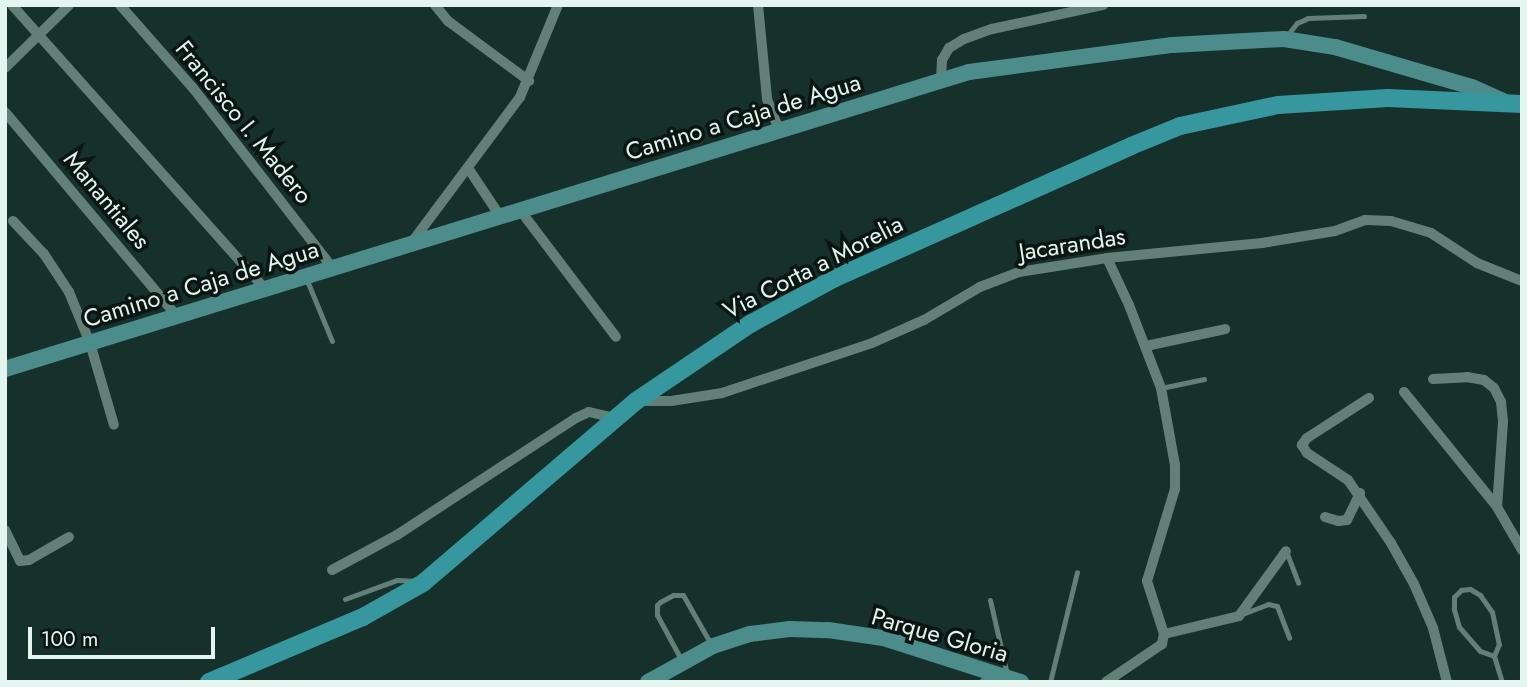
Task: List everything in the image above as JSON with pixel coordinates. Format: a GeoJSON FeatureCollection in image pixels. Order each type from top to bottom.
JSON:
{"type":"FeatureCollection","features":[{"type":"Feature","properties":{"kind":"main road","name":"Camino a Caja de Agua"},"geometry":{"type":"LineString","coordinates":[[5,369],[969,72],[1172,45],[1284,39],[1335,47],[1514,103]]}},
{"type":"Feature","properties":{"kind":"main road","name":"Via Corta a Morelia"},"geometry":{"type":"LineString","coordinates":[[209,682],[363,617],[423,583],[484,534],[636,401],[740,330],[792,300],[1180,126],[1241,111],[1334,100],[1388,98],[1514,103]]}},
{"type":"Feature","properties":{"kind":"main road","name":"Parque Gloria"},"geometry":{"type":"LineString","coordinates":[[648,682],[713,646],[750,634],[790,629],[828,630],[883,638],[986,677],[1015,679]]}},
{"type":"Feature","properties":{"kind":"street"},"geometry":{"type":"LineString","coordinates":[[12,5],[264,288]]}},
{"type":"Feature","properties":{"kind":"street"},"geometry":{"type":"LineString","coordinates":[[5,68],[69,5]]}},
{"type":"Feature","properties":{"kind":"street","name":"Francisco I. Madero"},"geometry":{"type":"LineString","coordinates":[[120,5],[193,88],[332,267]]}},
{"type":"Feature","properties":{"kind":"street"},"geometry":{"type":"LineString","coordinates":[[435,5],[448,21],[528,81]]}},
{"type":"Feature","properties":{"kind":"street"},"geometry":{"type":"LineString","coordinates":[[412,242],[520,97],[558,5]]}},
{"type":"Feature","properties":{"kind":"street"},"geometry":{"type":"LineString","coordinates":[[758,5],[767,99],[779,131]]}},
{"type":"Feature","properties":{"kind":"street"},"geometry":{"type":"LineString","coordinates":[[941,79],[949,48],[964,39],[992,29],[1102,5]]}},
{"type":"Feature","properties":{"kind":"street","name":"Manantiales"},"geometry":{"type":"LineString","coordinates":[[5,112],[177,316]]}},
{"type":"Feature","properties":{"kind":"street"},"geometry":{"type":"LineString","coordinates":[[468,168],[500,216]]}},
{"type":"Feature","properties":{"kind":"street"},"geometry":{"type":"LineString","coordinates":[[520,210],[616,337]]}},
{"type":"Feature","properties":{"kind":"street","name":"Jacarandas"},"geometry":{"type":"LineString","coordinates":[[636,401],[671,401],[722,393],[900,332],[998,278],[1107,258],[1262,243],[1335,231],[1378,219],[1431,233],[1477,263],[1522,281]]}},
{"type":"Feature","properties":{"kind":"street"},"geometry":{"type":"LineString","coordinates":[[12,221],[44,254],[69,292],[90,343],[114,425]]}},
{"type":"Feature","properties":{"kind":"street"},"geometry":{"type":"LineString","coordinates":[[1106,682],[1153,653],[1162,644],[1164,634],[1147,582],[1175,489],[1175,465],[1161,388],[1146,346],[1107,258]]}},
{"type":"Feature","properties":{"kind":"street"},"geometry":{"type":"LineString","coordinates":[[1146,346],[1225,329]]}},
{"type":"Feature","properties":{"kind":"street"},"geometry":{"type":"LineString","coordinates":[[1433,379],[1467,377],[1483,380],[1494,388],[1501,402],[1503,422],[1497,507]]}},
{"type":"Feature","properties":{"kind":"street"},"geometry":{"type":"LineString","coordinates":[[1404,392],[1497,507],[1522,550]]}},
{"type":"Feature","properties":{"kind":"street"},"geometry":{"type":"LineString","coordinates":[[1369,398],[1307,438],[1302,445],[1307,453],[1334,470],[1360,493],[1414,584],[1433,628],[1447,682]]}},
{"type":"Feature","properties":{"kind":"street"},"geometry":{"type":"LineString","coordinates":[[332,570],[397,535],[576,418],[589,412],[615,418]]}},
{"type":"Feature","properties":{"kind":"street"},"geometry":{"type":"LineString","coordinates":[[1325,517],[1338,521],[1347,520],[1360,493]]}},
{"type":"Feature","properties":{"kind":"street"},"geometry":{"type":"LineString","coordinates":[[5,530],[20,561],[29,560],[69,537]]}},
{"type":"Feature","properties":{"kind":"street"},"geometry":{"type":"LineString","coordinates":[[1164,634],[1239,615],[1286,551]]}},
{"type":"Feature","properties":{"kind":"lane"},"geometry":{"type":"LineString","coordinates":[[1284,39],[1297,23],[1308,18],[1364,16]]}},
{"type":"Feature","properties":{"kind":"lane"},"geometry":{"type":"LineString","coordinates":[[305,276],[332,341]]}},
{"type":"Feature","properties":{"kind":"lane"},"geometry":{"type":"LineString","coordinates":[[1161,388],[1204,379]]}},
{"type":"Feature","properties":{"kind":"lane"},"geometry":{"type":"LineString","coordinates":[[1286,551],[1298,583]]}},
{"type":"Feature","properties":{"kind":"lane"},"geometry":{"type":"LineString","coordinates":[[1050,682],[1077,572]]}},
{"type":"Feature","properties":{"kind":"lane"},"geometry":{"type":"LineString","coordinates":[[345,599],[397,580],[408,578],[423,583]]}},
{"type":"Feature","properties":{"kind":"lane"},"geometry":{"type":"LineString","coordinates":[[1494,656],[1480,651],[1460,627],[1454,609],[1454,597],[1461,590],[1470,589],[1480,595],[1492,612],[1499,644],[1494,656],[1502,682]]}},
{"type":"Feature","properties":{"kind":"lane"},"geometry":{"type":"LineString","coordinates":[[683,661],[656,610],[660,602],[673,595],[678,594],[686,599],[713,646]]}},
{"type":"Feature","properties":{"kind":"lane"},"geometry":{"type":"LineString","coordinates":[[990,600],[1015,679]]}},
{"type":"Feature","properties":{"kind":"lane"},"geometry":{"type":"LineString","coordinates":[[1239,615],[1272,604],[1280,610],[1289,638]]}}]}
